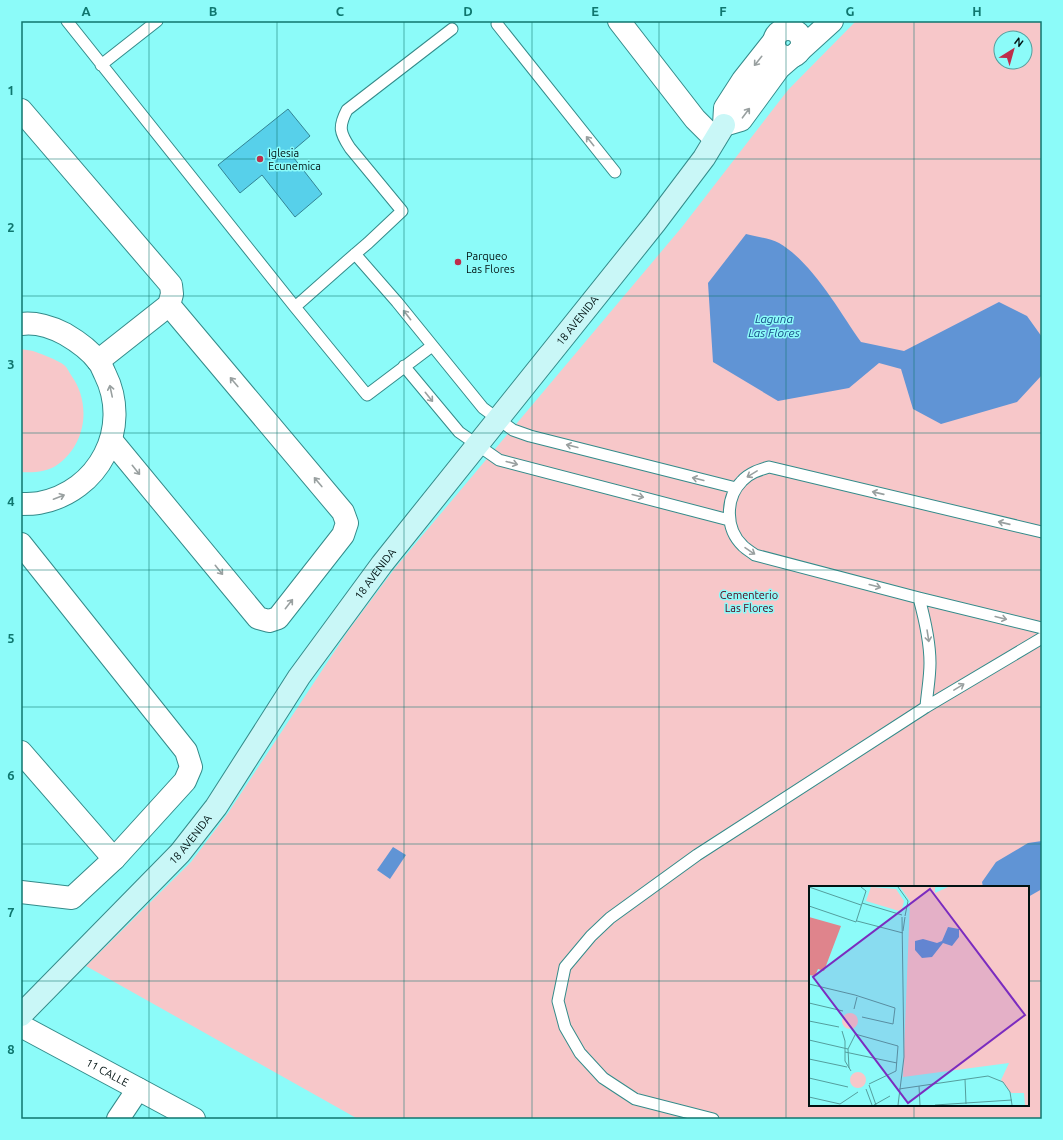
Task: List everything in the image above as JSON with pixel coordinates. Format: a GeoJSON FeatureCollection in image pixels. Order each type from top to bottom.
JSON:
{"type":"FeatureCollection","features":[{"type":"Feature","properties":{"kind":"street"},"geometry":{"type":"LineString","coordinates":[[619,21],[695,119],[720,132],[741,120],[779,68],[832,21]]}},
{"type":"Feature","properties":{"kind":"street"},"geometry":{"type":"LineString","coordinates":[[785,28],[795,31],[800,37],[802,42],[796,53]]}},
{"type":"Feature","properties":{"kind":"street","name":"18 AVENIDA"},"geometry":{"type":"LineString","coordinates":[[21,1014],[180,853],[216,807],[304,670],[382,564],[659,218],[700,163],[720,132],[725,108],[743,80],[785,28]]}},
{"type":"Feature","properties":{"kind":"street"},"geometry":{"type":"LineString","coordinates":[[21,110],[170,285],[172,294],[169,305],[98,361]]}},
{"type":"Feature","properties":{"kind":"street"},"geometry":{"type":"LineString","coordinates":[[112,440],[258,618],[269,621],[278,618],[343,535],[346,523],[343,512],[169,305]]}},
{"type":"Feature","properties":{"kind":"street"},"geometry":{"type":"LineString","coordinates":[[21,504],[39,504],[63,496],[84,482],[101,463],[112,440],[115,412],[110,385],[98,361],[79,341],[55,328],[23,320]]}},
{"type":"Feature","properties":{"kind":"street"},"geometry":{"type":"LineString","coordinates":[[21,544],[186,751],[191,767],[185,781],[114,859],[72,898],[21,892]]}},
{"type":"Feature","properties":{"kind":"street"},"geometry":{"type":"LineString","coordinates":[[21,752],[114,859]]}},
{"type":"Feature","properties":{"kind":"street","name":"11 CALLE"},"geometry":{"type":"LineString","coordinates":[[21,1026],[194,1119]]}},
{"type":"Feature","properties":{"kind":"street"},"geometry":{"type":"LineString","coordinates":[[118,1119],[138,1089]]}},
{"type":"Feature","properties":{"kind":"lane"},"geometry":{"type":"LineString","coordinates":[[66,21],[367,395],[432,346]]}},
{"type":"Feature","properties":{"kind":"lane"},"geometry":{"type":"LineString","coordinates":[[101,65],[157,21]]}},
{"type":"Feature","properties":{"kind":"lane"},"geometry":{"type":"LineString","coordinates":[[497,24],[615,172]]}},
{"type":"Feature","properties":{"kind":"lane"},"geometry":{"type":"LineString","coordinates":[[295,307],[402,211],[350,148],[341,131],[342,120],[347,110],[452,29]]}},
{"type":"Feature","properties":{"kind":"lane"},"geometry":{"type":"LineString","coordinates":[[355,254],[397,302],[483,408],[513,430],[530,436],[736,488]]}},
{"type":"Feature","properties":{"kind":"lane"},"geometry":{"type":"LineString","coordinates":[[404,366],[458,432],[499,460],[729,520]]}},
{"type":"Feature","properties":{"kind":"lane"},"geometry":{"type":"LineString","coordinates":[[1042,532],[769,468],[755,472],[742,480],[736,488],[729,507],[729,520],[734,534],[742,545],[755,554],[919,598],[1042,628]]}},
{"type":"Feature","properties":{"kind":"lane"},"geometry":{"type":"LineString","coordinates":[[919,598],[926,623],[929,644],[930,665],[926,707]]}},
{"type":"Feature","properties":{"kind":"lane"},"geometry":{"type":"LineString","coordinates":[[713,1119],[635,1098],[603,1078],[580,1053],[565,1027],[558,1001],[565,967],[610,918],[685,864],[926,707],[1042,638]]}},
{"type":"Feature","properties":{"kind":"green space","name":"Cementerio Las Flores"},"geometry":{"type":"Polygon","coordinates":[[[856,21],[1042,21],[1042,1119],[358,1119],[86,966],[191,862],[228,813],[348,631],[395,568],[682,227],[788,90],[856,21]]]}},
{"type":"Feature","properties":{"kind":"green space"},"geometry":{"type":"Polygon","coordinates":[[[21,349],[40,353],[62,363],[67,368],[78,386],[82,398],[83,423],[80,435],[74,447],[67,457],[57,465],[39,472],[21,472],[21,349]]]}},
{"type":"Feature","properties":{"kind":"water","name":"Laguna Las Flores"},"geometry":{"type":"Polygon","coordinates":[[[746,234],[779,243],[803,263],[824,288],[861,342],[904,351],[999,302],[1027,316],[1042,337],[1042,375],[1017,402],[941,424],[913,409],[901,369],[879,363],[849,388],[778,401],[713,362],[708,283],[746,234]]]}},
{"type":"Feature","properties":{"kind":"water"},"geometry":{"type":"Polygon","coordinates":[[[1042,841],[1042,889],[1029,896],[1029,886],[983,886],[982,882],[996,862],[1028,843],[1042,841]]]}},
{"type":"Feature","properties":{"kind":"water"},"geometry":{"type":"Polygon","coordinates":[[[393,847],[406,855],[390,879],[377,870],[393,847]]]}},
{"type":"Feature","properties":{"kind":"building","name":"Iglesia Ecunemica"},"geometry":{"type":"Polygon","coordinates":[[[288,109],[310,136],[290,153],[322,194],[295,217],[262,175],[240,193],[218,165],[288,109]]]}},
{"type":"Feature","properties":{"kind":"place","name":"Iglesia Ecunemica"},"geometry":{"type":"Point","coordinates":[260,159]}},
{"type":"Feature","properties":{"kind":"place","name":"Parqueo Las Flores"},"geometry":{"type":"Point","coordinates":[458,262]}}]}
